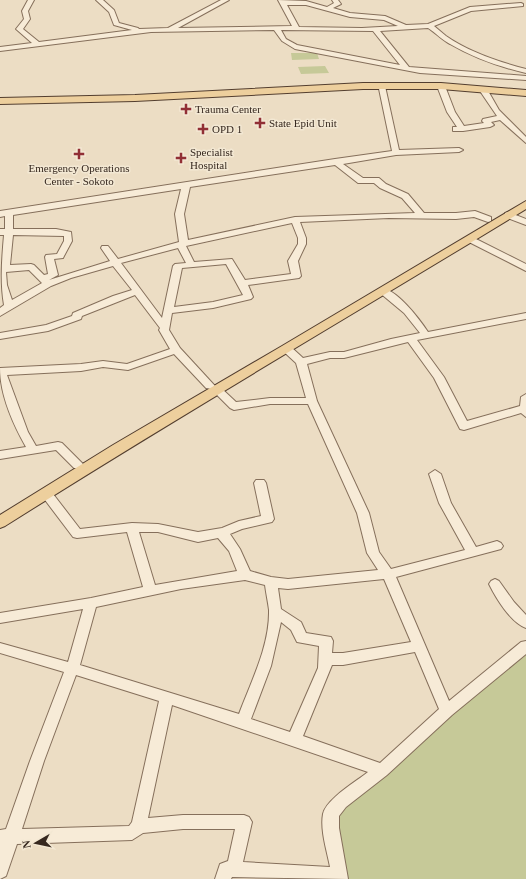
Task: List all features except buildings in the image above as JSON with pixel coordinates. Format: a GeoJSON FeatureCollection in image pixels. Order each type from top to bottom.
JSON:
{"type":"FeatureCollection","features":[{"type":"Feature","properties":{"kind":"main road"},"geometry":{"type":"LineString","coordinates":[[0,97],[46,98],[132,95],[361,82],[441,84],[526,89]]}},
{"type":"Feature","properties":{"kind":"main road"},"geometry":{"type":"LineString","coordinates":[[0,101],[128,98],[381,86],[441,86],[484,91],[526,93]]}},
{"type":"Feature","properties":{"kind":"main road"},"geometry":{"type":"LineString","coordinates":[[0,522],[213,387],[526,197]]}},
{"type":"Feature","properties":{"kind":"main road"},"geometry":{"type":"LineString","coordinates":[[0,514],[78,465],[213,387],[286,349],[526,204]]}},
{"type":"Feature","properties":{"kind":"street"},"geometry":{"type":"LineString","coordinates":[[31,0],[25,11],[27,19],[19,29],[39,45]]}},
{"type":"Feature","properties":{"kind":"street"},"geometry":{"type":"LineString","coordinates":[[99,0],[112,11],[116,24]]}},
{"type":"Feature","properties":{"kind":"street"},"geometry":{"type":"LineString","coordinates":[[167,30],[226,0]]}},
{"type":"Feature","properties":{"kind":"street"},"geometry":{"type":"LineString","coordinates":[[329,8],[338,4],[335,0]]}},
{"type":"Feature","properties":{"kind":"street"},"geometry":{"type":"LineString","coordinates":[[513,0],[521,5],[526,11]]}},
{"type":"Feature","properties":{"kind":"street"},"geometry":{"type":"LineString","coordinates":[[282,2],[306,3],[329,8],[350,15],[385,18],[404,27]]}},
{"type":"Feature","properties":{"kind":"street"},"geometry":{"type":"LineString","coordinates":[[282,2],[297,29]]}},
{"type":"Feature","properties":{"kind":"street"},"geometry":{"type":"LineString","coordinates":[[0,49],[39,45],[100,35],[151,30],[276,28],[375,29],[429,26],[456,13],[470,9],[521,5]]}},
{"type":"Feature","properties":{"kind":"street"},"geometry":{"type":"LineString","coordinates":[[100,35],[116,24],[131,28],[151,30]]}},
{"type":"Feature","properties":{"kind":"street"},"geometry":{"type":"LineString","coordinates":[[429,26],[455,44],[504,65],[526,71]]}},
{"type":"Feature","properties":{"kind":"street"},"geometry":{"type":"LineString","coordinates":[[276,28],[284,40],[295,47],[438,73],[526,78]]}},
{"type":"Feature","properties":{"kind":"street"},"geometry":{"type":"LineString","coordinates":[[375,29],[406,68]]}},
{"type":"Feature","properties":{"kind":"street"},"geometry":{"type":"LineString","coordinates":[[381,86],[396,153]]}},
{"type":"Feature","properties":{"kind":"street"},"geometry":{"type":"LineString","coordinates":[[441,86],[451,112],[460,129],[490,125],[486,121],[502,117]]}},
{"type":"Feature","properties":{"kind":"street"},"geometry":{"type":"LineString","coordinates":[[484,91],[502,117],[526,141]]}},
{"type":"Feature","properties":{"kind":"street"},"geometry":{"type":"LineString","coordinates":[[0,214],[186,186],[335,161],[396,153],[459,150]]}},
{"type":"Feature","properties":{"kind":"street"},"geometry":{"type":"LineString","coordinates":[[335,161],[361,181],[376,180],[383,186],[402,194],[412,203],[420,215]]}},
{"type":"Feature","properties":{"kind":"street"},"geometry":{"type":"LineString","coordinates":[[186,186],[182,196],[178,216],[182,243],[191,264]]}},
{"type":"Feature","properties":{"kind":"street"},"geometry":{"type":"LineString","coordinates":[[5,268],[5,232],[9,212]]}},
{"type":"Feature","properties":{"kind":"street"},"geometry":{"type":"LineString","coordinates":[[9,306],[2,285],[1,271],[5,268],[32,267],[36,274],[46,281],[116,263],[182,243],[233,234],[295,220],[389,215],[475,214],[488,220]]}},
{"type":"Feature","properties":{"kind":"street"},"geometry":{"type":"LineString","coordinates":[[508,215],[526,222]]}},
{"type":"Feature","properties":{"kind":"street"},"geometry":{"type":"LineString","coordinates":[[242,283],[296,276],[293,261],[302,244],[302,238],[295,220]]}},
{"type":"Feature","properties":{"kind":"street"},"geometry":{"type":"LineString","coordinates":[[0,312],[53,275],[49,257],[60,256],[68,241],[68,234],[56,232],[5,232]]}},
{"type":"Feature","properties":{"kind":"street"},"geometry":{"type":"LineString","coordinates":[[470,239],[526,268]]}},
{"type":"Feature","properties":{"kind":"street"},"geometry":{"type":"LineString","coordinates":[[105,248],[136,292],[164,327],[167,338],[176,350],[234,406],[270,401],[312,401]]}},
{"type":"Feature","properties":{"kind":"street"},"geometry":{"type":"LineString","coordinates":[[516,263],[526,258]]}},
{"type":"Feature","properties":{"kind":"street"},"geometry":{"type":"LineString","coordinates":[[164,327],[170,312],[172,289],[178,266],[229,261],[242,283],[248,297],[213,305],[170,312]]}},
{"type":"Feature","properties":{"kind":"street"},"geometry":{"type":"LineString","coordinates":[[383,291],[401,303],[413,315],[426,336]]}},
{"type":"Feature","properties":{"kind":"street"},"geometry":{"type":"LineString","coordinates":[[0,336],[60,325],[78,317],[76,315],[116,298],[136,292]]}},
{"type":"Feature","properties":{"kind":"street"},"geometry":{"type":"LineString","coordinates":[[301,362],[330,355],[344,355],[391,342],[526,316]]}},
{"type":"Feature","properties":{"kind":"street"},"geometry":{"type":"LineString","coordinates":[[411,339],[439,377],[464,426],[525,411],[526,397]]}},
{"type":"Feature","properties":{"kind":"street"},"geometry":{"type":"LineString","coordinates":[[286,349],[301,362],[312,401],[363,513],[373,553],[388,574],[447,712]]}},
{"type":"Feature","properties":{"kind":"street"},"geometry":{"type":"LineString","coordinates":[[32,449],[23,432],[12,399],[9,397],[6,382],[0,372],[73,367],[79,368],[108,363],[120,368],[128,367],[176,350]]}},
{"type":"Feature","properties":{"kind":"street"},"geometry":{"type":"LineString","coordinates":[[0,455],[58,446],[78,465]]}},
{"type":"Feature","properties":{"kind":"street"},"geometry":{"type":"LineString","coordinates":[[435,474],[446,503],[473,553]]}},
{"type":"Feature","properties":{"kind":"street"},"geometry":{"type":"LineString","coordinates":[[46,493],[77,534],[132,527],[158,528],[198,537],[224,532],[240,525],[268,519],[260,483]]}},
{"type":"Feature","properties":{"kind":"street"},"geometry":{"type":"LineString","coordinates":[[132,527],[150,591]]}},
{"type":"Feature","properties":{"kind":"street"},"geometry":{"type":"LineString","coordinates":[[224,532],[224,538],[234,549],[245,575]]}},
{"type":"Feature","properties":{"kind":"street"},"geometry":{"type":"LineString","coordinates":[[0,618],[91,603],[181,584],[245,575],[271,582],[288,584],[388,574],[418,568],[497,546]]}},
{"type":"Feature","properties":{"kind":"street"},"geometry":{"type":"LineString","coordinates":[[244,722],[261,674],[271,638],[275,611],[271,582]]}},
{"type":"Feature","properties":{"kind":"street"},"geometry":{"type":"LineString","coordinates":[[494,584],[509,606],[526,623]]}},
{"type":"Feature","properties":{"kind":"street"},"geometry":{"type":"LineString","coordinates":[[0,871],[5,836],[73,668],[87,623],[91,603]]}},
{"type":"Feature","properties":{"kind":"street"},"geometry":{"type":"LineString","coordinates":[[275,611],[296,626],[302,638],[326,641],[325,668],[294,739]]}},
{"type":"Feature","properties":{"kind":"street"},"geometry":{"type":"LineString","coordinates":[[326,659],[343,659],[420,646]]}},
{"type":"Feature","properties":{"kind":"street"},"geometry":{"type":"LineString","coordinates":[[5,836],[132,832],[139,826],[183,822],[244,822],[229,874],[340,877],[331,828],[331,814],[341,802],[382,770],[447,712],[526,646]]}},
{"type":"Feature","properties":{"kind":"street"},"geometry":{"type":"LineString","coordinates":[[0,648],[73,668],[244,722],[382,770]]}},
{"type":"Feature","properties":{"kind":"street"},"geometry":{"type":"LineString","coordinates":[[139,826],[167,698]]}},
{"type":"Feature","properties":{"kind":"green space"},"geometry":{"type":"Polygon","coordinates":[[[291,53],[317,53],[319,59],[292,60],[291,53]]]}},
{"type":"Feature","properties":{"kind":"green space"},"geometry":{"type":"Polygon","coordinates":[[[325,66],[329,73],[301,74],[298,67],[325,66]]]}},
{"type":"Feature","properties":{"kind":"green space"},"geometry":{"type":"Polygon","coordinates":[[[526,650],[526,879],[344,879],[335,817],[526,650]]]}},
{"type":"Feature","properties":{"kind":"place","name":"Trauma Center"},"geometry":{"type":"Point","coordinates":[186,109]}},
{"type":"Feature","properties":{"kind":"place","name":"State Epid Unit"},"geometry":{"type":"Point","coordinates":[260,123]}},
{"type":"Feature","properties":{"kind":"place","name":"OPD 1"},"geometry":{"type":"Point","coordinates":[203,129]}},
{"type":"Feature","properties":{"kind":"place","name":"Emergency Operations Center - Sokoto"},"geometry":{"type":"Point","coordinates":[79,154]}},
{"type":"Feature","properties":{"kind":"place","name":"Specialist Hospital"},"geometry":{"type":"Point","coordinates":[181,158]}}]}
